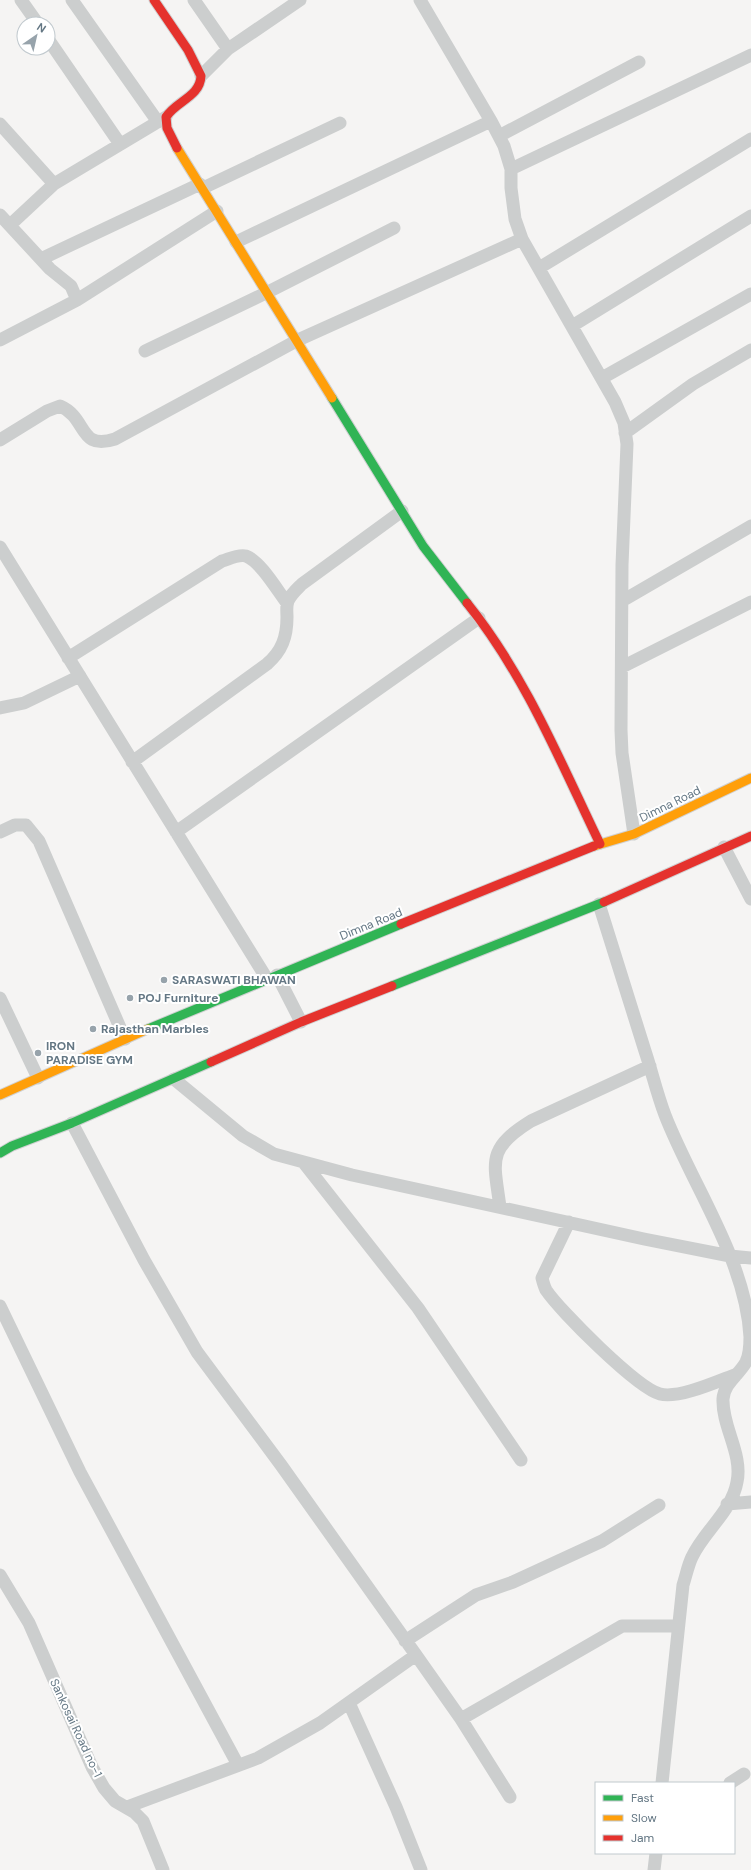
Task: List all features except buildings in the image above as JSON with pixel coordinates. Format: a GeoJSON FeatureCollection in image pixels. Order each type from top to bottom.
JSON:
{"type":"FeatureCollection","features":[{"type":"Feature","properties":{"kind":"street"},"geometry":{"type":"LineString","coordinates":[[21,0],[32,16]]}},
{"type":"Feature","properties":{"kind":"street"},"geometry":{"type":"LineString","coordinates":[[72,0],[162,119],[171,138],[298,340],[402,511],[413,532],[437,566],[479,618],[500,647],[534,706],[600,844]]}},
{"type":"Feature","properties":{"kind":"street"},"geometry":{"type":"LineString","coordinates":[[10,225],[54,184],[162,119],[194,92],[200,83],[201,76],[195,64],[154,0]]}},
{"type":"Feature","properties":{"kind":"street"},"geometry":{"type":"LineString","coordinates":[[194,0],[228,49]]}},
{"type":"Feature","properties":{"kind":"street"},"geometry":{"type":"LineString","coordinates":[[201,76],[228,49],[300,0]]}},
{"type":"Feature","properties":{"kind":"street"},"geometry":{"type":"LineString","coordinates":[[420,0],[499,136],[511,169],[511,188],[514,211],[522,239],[602,378],[624,423],[626,433],[627,470],[622,601],[622,753],[634,834]]}},
{"type":"Feature","properties":{"kind":"street"},"geometry":{"type":"LineString","coordinates":[[56,51],[120,144]]}},
{"type":"Feature","properties":{"kind":"street"},"geometry":{"type":"LineString","coordinates":[[511,169],[751,55]]}},
{"type":"Feature","properties":{"kind":"street"},"geometry":{"type":"LineString","coordinates":[[499,136],[639,62]]}},
{"type":"Feature","properties":{"kind":"street"},"geometry":{"type":"LineString","coordinates":[[236,242],[491,121]]}},
{"type":"Feature","properties":{"kind":"street"},"geometry":{"type":"LineString","coordinates":[[41,259],[340,123]]}},
{"type":"Feature","properties":{"kind":"street"},"geometry":{"type":"LineString","coordinates":[[0,124],[54,184]]}},
{"type":"Feature","properties":{"kind":"street"},"geometry":{"type":"LineString","coordinates":[[539,268],[751,139]]}},
{"type":"Feature","properties":{"kind":"street"},"geometry":{"type":"LineString","coordinates":[[0,340],[77,300],[217,211]]}},
{"type":"Feature","properties":{"kind":"street"},"geometry":{"type":"LineString","coordinates":[[0,215],[50,269],[72,286],[77,300]]}},
{"type":"Feature","properties":{"kind":"street"},"geometry":{"type":"LineString","coordinates":[[572,326],[751,216]]}},
{"type":"Feature","properties":{"kind":"street"},"geometry":{"type":"LineString","coordinates":[[145,352],[394,228]]}},
{"type":"Feature","properties":{"kind":"street"},"geometry":{"type":"LineString","coordinates":[[0,440],[47,411],[60,406],[70,410],[92,441],[102,443],[115,438],[298,340],[522,239]]}},
{"type":"Feature","properties":{"kind":"street"},"geometry":{"type":"LineString","coordinates":[[602,378],[751,294]]}},
{"type":"Feature","properties":{"kind":"street"},"geometry":{"type":"LineString","coordinates":[[626,433],[693,384],[751,350]]}},
{"type":"Feature","properties":{"kind":"street"},"geometry":{"type":"LineString","coordinates":[[132,762],[278,655],[283,646],[287,631],[287,603],[293,593],[302,584],[402,511]]}},
{"type":"Feature","properties":{"kind":"street"},"geometry":{"type":"LineString","coordinates":[[622,601],[751,526]]}},
{"type":"Feature","properties":{"kind":"street"},"geometry":{"type":"LineString","coordinates":[[0,547],[176,832],[301,1022]]}},
{"type":"Feature","properties":{"kind":"street"},"geometry":{"type":"LineString","coordinates":[[68,658],[222,562],[233,557],[245,556],[255,562],[287,603]]}},
{"type":"Feature","properties":{"kind":"street"},"geometry":{"type":"LineString","coordinates":[[622,667],[751,602]]}},
{"type":"Feature","properties":{"kind":"street"},"geometry":{"type":"LineString","coordinates":[[176,832],[479,618]]}},
{"type":"Feature","properties":{"kind":"street"},"geometry":{"type":"LineString","coordinates":[[0,708],[24,703],[80,676]]}},
{"type":"Feature","properties":{"kind":"street","name":"Dimna Road"},"geometry":{"type":"LineString","coordinates":[[0,1095],[125,1039],[272,977],[600,844],[634,834],[751,778]]}},
{"type":"Feature","properties":{"kind":"street"},"geometry":{"type":"LineString","coordinates":[[0,832],[16,825],[26,825],[39,841],[125,1039]]}},
{"type":"Feature","properties":{"kind":"street"},"geometry":{"type":"LineString","coordinates":[[0,1153],[12,1146],[72,1123],[301,1022],[599,904],[751,836]]}},
{"type":"Feature","properties":{"kind":"street"},"geometry":{"type":"LineString","coordinates":[[724,847],[751,899]]}},
{"type":"Feature","properties":{"kind":"street"},"geometry":{"type":"LineString","coordinates":[[599,904],[664,1113],[679,1149],[730,1256],[741,1289],[750,1334],[750,1349],[746,1362],[725,1389],[723,1399],[724,1410],[734,1447],[738,1477],[735,1491],[692,1557],[683,1585],[662,1782]]}},
{"type":"Feature","properties":{"kind":"street"},"geometry":{"type":"LineString","coordinates":[[0,998],[38,1078]]}},
{"type":"Feature","properties":{"kind":"street"},"geometry":{"type":"LineString","coordinates":[[500,1208],[495,1157],[503,1143],[515,1131],[531,1121],[650,1066]]}},
{"type":"Feature","properties":{"kind":"street"},"geometry":{"type":"LineString","coordinates":[[174,1079],[243,1136],[274,1154],[304,1164],[500,1208],[730,1256],[751,1258]]}},
{"type":"Feature","properties":{"kind":"street"},"geometry":{"type":"LineString","coordinates":[[72,1123],[144,1260],[197,1352],[281,1465],[461,1719],[510,1797]]}},
{"type":"Feature","properties":{"kind":"street"},"geometry":{"type":"LineString","coordinates":[[304,1164],[418,1308],[521,1460]]}},
{"type":"Feature","properties":{"kind":"street"},"geometry":{"type":"LineString","coordinates":[[569,1222],[542,1278],[544,1288],[559,1306],[636,1380],[661,1395],[676,1395],[737,1374]]}},
{"type":"Feature","properties":{"kind":"street"},"geometry":{"type":"LineString","coordinates":[[0,1306],[80,1472],[238,1765]]}},
{"type":"Feature","properties":{"kind":"street"},"geometry":{"type":"LineString","coordinates":[[727,1504],[751,1502]]}},
{"type":"Feature","properties":{"kind":"street"},"geometry":{"type":"LineString","coordinates":[[405,1641],[476,1595],[513,1582],[602,1541],[659,1505]]}},
{"type":"Feature","properties":{"kind":"street","name":"Sankosai Road no-1"},"geometry":{"type":"LineString","coordinates":[[0,1575],[28,1623],[92,1767],[104,1788],[115,1801],[127,1807],[143,1821],[163,1870]]}},
{"type":"Feature","properties":{"kind":"street"},"geometry":{"type":"LineString","coordinates":[[461,1719],[622,1626],[678,1626]]}},
{"type":"Feature","properties":{"kind":"street"},"geometry":{"type":"LineString","coordinates":[[127,1807],[238,1765],[275,1749],[320,1723],[416,1656]]}},
{"type":"Feature","properties":{"kind":"street"},"geometry":{"type":"LineString","coordinates":[[349,1703],[396,1808],[421,1870]]}},
{"type":"Feature","properties":{"kind":"street"},"geometry":{"type":"LineString","coordinates":[[732,1782],[744,1774]]}},
{"type":"Feature","properties":{"kind":"street"},"geometry":{"type":"LineString","coordinates":[[654,1870],[656,1854]]}},
{"type":"Feature","properties":{"kind":"traffic: fast"},"geometry":{"type":"LineString","coordinates":[[332,398],[423,546],[467,603]]}},
{"type":"Feature","properties":{"kind":"traffic: fast"},"geometry":{"type":"LineString","coordinates":[[392,986],[604,902]]}},
{"type":"Feature","properties":{"kind":"traffic: fast"},"geometry":{"type":"LineString","coordinates":[[148,1029],[401,924]]}},
{"type":"Feature","properties":{"kind":"traffic: fast"},"geometry":{"type":"LineString","coordinates":[[0,1153],[12,1146],[72,1123],[211,1062]]}},
{"type":"Feature","properties":{"kind":"traffic: slow"},"geometry":{"type":"LineString","coordinates":[[177,148],[332,398]]}},
{"type":"Feature","properties":{"kind":"traffic: slow"},"geometry":{"type":"LineString","coordinates":[[594,846],[634,834],[751,778]]}},
{"type":"Feature","properties":{"kind":"traffic: slow"},"geometry":{"type":"LineString","coordinates":[[0,1095],[148,1029]]}},
{"type":"Feature","properties":{"kind":"traffic: jam"},"geometry":{"type":"LineString","coordinates":[[154,0],[188,50],[201,76],[197,89],[166,117],[167,128],[177,148]]}},
{"type":"Feature","properties":{"kind":"traffic: jam"},"geometry":{"type":"LineString","coordinates":[[467,603],[507,659],[524,689],[556,750],[600,844]]}},
{"type":"Feature","properties":{"kind":"traffic: jam"},"geometry":{"type":"LineString","coordinates":[[604,902],[751,836]]}},
{"type":"Feature","properties":{"kind":"traffic: jam"},"geometry":{"type":"LineString","coordinates":[[401,924],[594,846]]}},
{"type":"Feature","properties":{"kind":"traffic: jam"},"geometry":{"type":"LineString","coordinates":[[211,1062],[301,1022],[392,986]]}},
{"type":"Feature","properties":{"kind":"place","name":"SARASWATI BHAWAN"},"geometry":{"type":"Point","coordinates":[164,980]}},
{"type":"Feature","properties":{"kind":"place","name":"POJ Furniture"},"geometry":{"type":"Point","coordinates":[130,998]}},
{"type":"Feature","properties":{"kind":"place","name":"Rajasthan Marbles"},"geometry":{"type":"Point","coordinates":[93,1029]}},
{"type":"Feature","properties":{"kind":"place","name":"IRON PARADISE GYM"},"geometry":{"type":"Point","coordinates":[38,1053]}}]}
